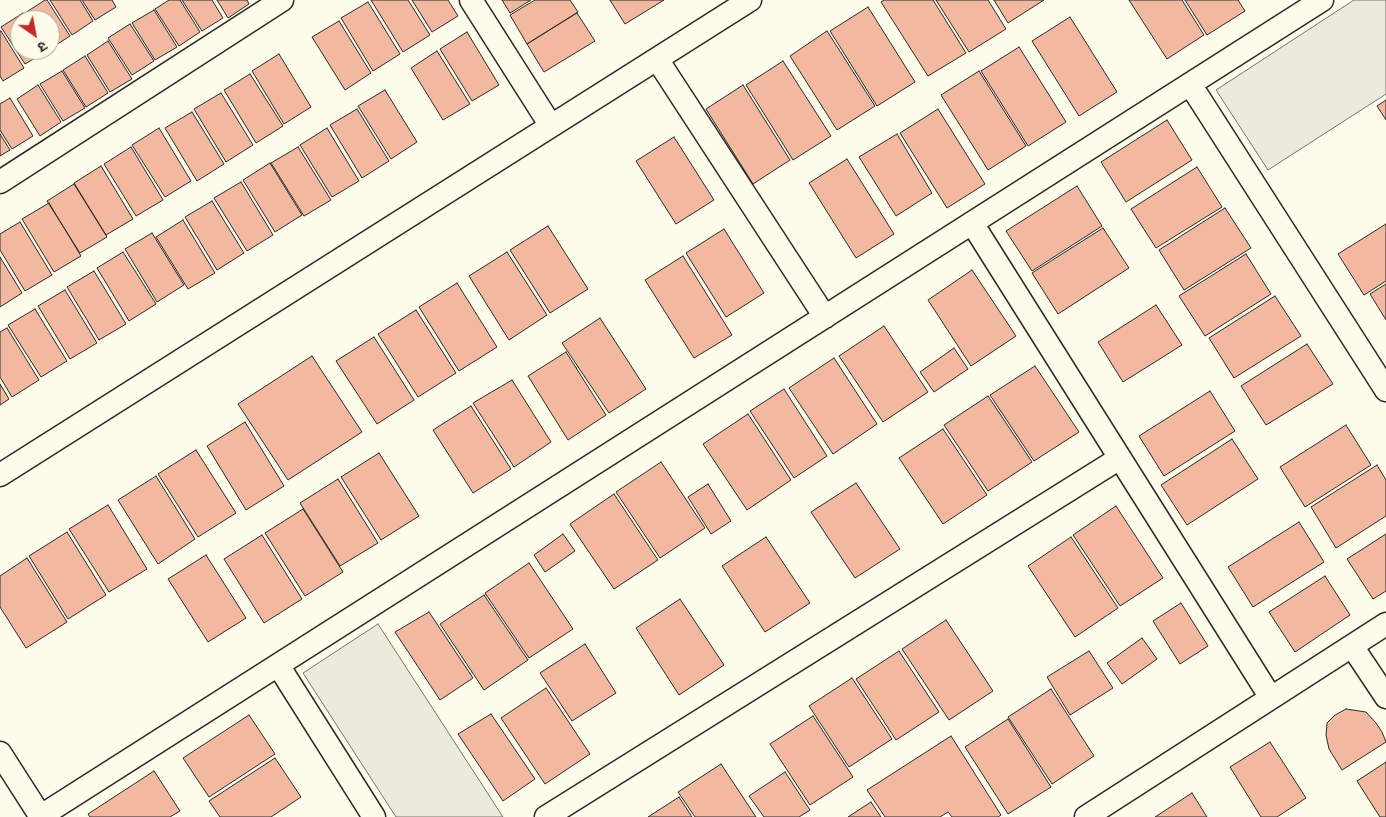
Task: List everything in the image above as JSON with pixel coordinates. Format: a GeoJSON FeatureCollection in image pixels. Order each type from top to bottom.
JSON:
{"type":"FeatureCollection","features":[{"type":"Feature","properties":{"kind":"street"},"geometry":{"type":"LineString","coordinates":[[0,182],[282,0]]}},
{"type":"Feature","properties":{"kind":"street"},"geometry":{"type":"LineString","coordinates":[[471,0],[551,126]]}},
{"type":"Feature","properties":{"kind":"street"},"geometry":{"type":"LineString","coordinates":[[0,752],[41,817],[1322,0]]}},
{"type":"Feature","properties":{"kind":"street"},"geometry":{"type":"LineString","coordinates":[[0,475],[657,59],[738,3]]}},
{"type":"Feature","properties":{"kind":"street"},"geometry":{"type":"LineString","coordinates":[[657,59],[825,317]]}},
{"type":"Feature","properties":{"kind":"street"},"geometry":{"type":"LineString","coordinates":[[1190,84],[1386,390]]}},
{"type":"Feature","properties":{"kind":"street"},"geometry":{"type":"LineString","coordinates":[[972,223],[1271,698]]}},
{"type":"Feature","properties":{"kind":"street"},"geometry":{"type":"LineString","coordinates":[[546,817],[1120,458]]}},
{"type":"Feature","properties":{"kind":"street"},"geometry":{"type":"LineString","coordinates":[[1086,817],[1386,624]]}},
{"type":"Feature","properties":{"kind":"street"},"geometry":{"type":"LineString","coordinates":[[1352,646],[1386,697]]}},
{"type":"Feature","properties":{"kind":"street"},"geometry":{"type":"LineString","coordinates":[[278,665],[374,817]]}},
{"type":"Feature","properties":{"kind":"shaded area"},"geometry":{"type":"Polygon","coordinates":[[[1354,0],[1386,0],[1386,94],[1268,170],[1216,90],[1354,0]]]}},
{"type":"Feature","properties":{"kind":"shaded area"},"geometry":{"type":"Polygon","coordinates":[[[378,624],[503,817],[396,817],[303,673],[378,624]]]}},
{"type":"Feature","properties":{"kind":"building"},"geometry":{"type":"Polygon","coordinates":[[[47,0],[53,10],[30,10],[47,0]]]}},
{"type":"Feature","properties":{"kind":"building"},"geometry":{"type":"Polygon","coordinates":[[[50,0],[80,0],[93,21],[72,35],[60,16],[60,10],[56,10],[50,0]]]}},
{"type":"Feature","properties":{"kind":"building"},"geometry":{"type":"Polygon","coordinates":[[[82,0],[112,0],[116,7],[95,20],[82,0]]]}},
{"type":"Feature","properties":{"kind":"building"},"geometry":{"type":"Polygon","coordinates":[[[169,0],[180,0],[200,32],[179,46],[155,9],[169,0]]]}},
{"type":"Feature","properties":{"kind":"building"},"geometry":{"type":"Polygon","coordinates":[[[182,0],[212,0],[223,18],[202,31],[182,0]]]}},
{"type":"Feature","properties":{"kind":"building"},"geometry":{"type":"Polygon","coordinates":[[[217,0],[247,0],[249,4],[228,18],[217,0]]]}},
{"type":"Feature","properties":{"kind":"building"},"geometry":{"type":"Polygon","coordinates":[[[371,0],[408,0],[430,35],[403,52],[371,0]]]}},
{"type":"Feature","properties":{"kind":"building"},"geometry":{"type":"Polygon","coordinates":[[[412,0],[448,0],[458,16],[432,32],[412,0]]]}},
{"type":"Feature","properties":{"kind":"building"},"geometry":{"type":"Polygon","coordinates":[[[502,0],[531,0],[510,13],[502,0]]]}},
{"type":"Feature","properties":{"kind":"building"},"geometry":{"type":"Polygon","coordinates":[[[535,0],[570,0],[578,12],[527,44],[510,15],[535,0]]]}},
{"type":"Feature","properties":{"kind":"building"},"geometry":{"type":"Polygon","coordinates":[[[610,0],[664,0],[625,24],[610,0]]]}},
{"type":"Feature","properties":{"kind":"building"},"geometry":{"type":"Polygon","coordinates":[[[884,0],[933,0],[966,53],[928,76],[881,2],[884,0]]]}},
{"type":"Feature","properties":{"kind":"building"},"geometry":{"type":"Polygon","coordinates":[[[936,0],[988,0],[1006,29],[969,52],[936,0]]]}},
{"type":"Feature","properties":{"kind":"building"},"geometry":{"type":"Polygon","coordinates":[[[994,0],[1044,0],[1008,23],[994,0]]]}},
{"type":"Feature","properties":{"kind":"building"},"geometry":{"type":"Polygon","coordinates":[[[1129,0],[1182,0],[1204,35],[1167,59],[1129,0]]]}},
{"type":"Feature","properties":{"kind":"building"},"geometry":{"type":"Polygon","coordinates":[[[1185,0],[1238,0],[1245,11],[1207,35],[1185,0]]]}},
{"type":"Feature","properties":{"kind":"building"},"geometry":{"type":"Polygon","coordinates":[[[368,2],[400,54],[373,71],[341,18],[368,2]]]}},
{"type":"Feature","properties":{"kind":"building"},"geometry":{"type":"Polygon","coordinates":[[[868,7],[915,82],[877,106],[830,31],[868,7]]]}},
{"type":"Feature","properties":{"kind":"building"},"geometry":{"type":"Polygon","coordinates":[[[154,10],[177,47],[155,60],[132,23],[154,10]]]}},
{"type":"Feature","properties":{"kind":"building"},"geometry":{"type":"Polygon","coordinates":[[[577,13],[595,41],[544,72],[527,44],[577,13]]]}},
{"type":"Feature","properties":{"kind":"building"},"geometry":{"type":"Polygon","coordinates":[[[1070,17],[1117,92],[1079,116],[1032,41],[1070,17]]]}},
{"type":"Feature","properties":{"kind":"building"},"geometry":{"type":"Polygon","coordinates":[[[60,20],[70,36],[60,42],[60,20]]]}},
{"type":"Feature","properties":{"kind":"building"},"geometry":{"type":"Polygon","coordinates":[[[10,21],[10,41],[1,27],[10,21]]]}},
{"type":"Feature","properties":{"kind":"building"},"geometry":{"type":"Polygon","coordinates":[[[339,21],[371,73],[345,90],[312,37],[339,21]]]}},
{"type":"Feature","properties":{"kind":"building"},"geometry":{"type":"Polygon","coordinates":[[[130,24],[154,61],[132,75],[108,38],[130,24]]]}},
{"type":"Feature","properties":{"kind":"building"},"geometry":{"type":"Polygon","coordinates":[[[1,31],[10,45],[10,60],[19,60],[24,68],[3,81],[0,76],[1,31]]]}},
{"type":"Feature","properties":{"kind":"building"},"geometry":{"type":"Polygon","coordinates":[[[827,31],[875,106],[837,130],[790,56],[827,31]]]}},
{"type":"Feature","properties":{"kind":"building"},"geometry":{"type":"Polygon","coordinates":[[[467,32],[499,85],[472,101],[440,49],[467,32]]]}},
{"type":"Feature","properties":{"kind":"building"},"geometry":{"type":"Polygon","coordinates":[[[108,41],[132,79],[110,92],[87,55],[108,41]]]}},
{"type":"Feature","properties":{"kind":"building"},"geometry":{"type":"Polygon","coordinates":[[[1019,47],[1066,122],[1028,146],[981,71],[1019,47]]]}},
{"type":"Feature","properties":{"kind":"building"},"geometry":{"type":"Polygon","coordinates":[[[437,51],[470,104],[443,120],[411,68],[437,51]]]}},
{"type":"Feature","properties":{"kind":"building"},"geometry":{"type":"Polygon","coordinates":[[[279,54],[311,107],[284,124],[252,71],[279,54]]]}},
{"type":"Feature","properties":{"kind":"building"},"geometry":{"type":"Polygon","coordinates":[[[85,56],[108,93],[86,107],[63,70],[85,56]]]}},
{"type":"Feature","properties":{"kind":"building"},"geometry":{"type":"Polygon","coordinates":[[[22,60],[32,60],[25,64],[22,60]]]}},
{"type":"Feature","properties":{"kind":"building"},"geometry":{"type":"Polygon","coordinates":[[[783,61],[831,136],[793,160],[746,85],[783,61]]]}},
{"type":"Feature","properties":{"kind":"building"},"geometry":{"type":"Polygon","coordinates":[[[62,71],[85,108],[63,121],[40,84],[62,71]]]}},
{"type":"Feature","properties":{"kind":"building"},"geometry":{"type":"Polygon","coordinates":[[[979,71],[1026,146],[988,170],[941,95],[979,71]]]}},
{"type":"Feature","properties":{"kind":"building"},"geometry":{"type":"Polygon","coordinates":[[[250,74],[283,126],[256,143],[224,90],[250,74]]]}},
{"type":"Feature","properties":{"kind":"building"},"geometry":{"type":"Polygon","coordinates":[[[38,85],[61,122],[40,136],[17,99],[38,85]]]}},
{"type":"Feature","properties":{"kind":"building"},"geometry":{"type":"Polygon","coordinates":[[[743,85],[790,160],[753,184],[706,109],[743,85]]]}},
{"type":"Feature","properties":{"kind":"building"},"geometry":{"type":"Polygon","coordinates":[[[385,90],[417,142],[391,159],[358,106],[385,90]]]}},
{"type":"Feature","properties":{"kind":"building"},"geometry":{"type":"Polygon","coordinates":[[[221,93],[253,145],[226,162],[194,109],[221,93]]]}},
{"type":"Feature","properties":{"kind":"building"},"geometry":{"type":"Polygon","coordinates":[[[10,98],[33,136],[12,149],[0,130],[0,104],[10,98]]]}},
{"type":"Feature","properties":{"kind":"building"},"geometry":{"type":"Polygon","coordinates":[[[1386,100],[1386,120],[1377,106],[1386,100]]]}},
{"type":"Feature","properties":{"kind":"building"},"geometry":{"type":"Polygon","coordinates":[[[357,109],[389,161],[362,178],[330,125],[357,109]]]}},
{"type":"Feature","properties":{"kind":"building"},"geometry":{"type":"Polygon","coordinates":[[[938,109],[985,184],[947,208],[900,133],[938,109]]]}},
{"type":"Feature","properties":{"kind":"building"},"geometry":{"type":"Polygon","coordinates":[[[192,112],[224,164],[197,181],[165,128],[192,112]]]}},
{"type":"Feature","properties":{"kind":"building"},"geometry":{"type":"Polygon","coordinates":[[[1167,120],[1192,160],[1126,202],[1101,162],[1167,120]]]}},
{"type":"Feature","properties":{"kind":"building"},"geometry":{"type":"Polygon","coordinates":[[[159,128],[191,181],[165,197],[132,145],[159,128]]]}},
{"type":"Feature","properties":{"kind":"building"},"geometry":{"type":"Polygon","coordinates":[[[327,128],[359,181],[332,197],[300,145],[327,128]]]}},
{"type":"Feature","properties":{"kind":"building"},"geometry":{"type":"Polygon","coordinates":[[[0,134],[10,150],[0,156],[0,134]]]}},
{"type":"Feature","properties":{"kind":"building"},"geometry":{"type":"Polygon","coordinates":[[[897,134],[932,193],[896,216],[859,157],[897,134]]]}},
{"type":"Feature","properties":{"kind":"building"},"geometry":{"type":"Polygon","coordinates":[[[674,137],[714,200],[676,224],[636,161],[674,137]]]}},
{"type":"Feature","properties":{"kind":"building"},"geometry":{"type":"Polygon","coordinates":[[[131,147],[163,200],[136,216],[104,164],[131,147]]]}},
{"type":"Feature","properties":{"kind":"building"},"geometry":{"type":"Polygon","coordinates":[[[298,147],[331,200],[304,216],[271,163],[298,147]]]}},
{"type":"Feature","properties":{"kind":"building"},"geometry":{"type":"Polygon","coordinates":[[[847,159],[894,234],[856,258],[809,183],[847,159]]]}},
{"type":"Feature","properties":{"kind":"building"},"geometry":{"type":"Polygon","coordinates":[[[270,163],[302,215],[275,232],[243,180],[270,163]]]}},
{"type":"Feature","properties":{"kind":"building"},"geometry":{"type":"Polygon","coordinates":[[[101,166],[133,219],[106,235],[74,183],[101,166]]]}},
{"type":"Feature","properties":{"kind":"building"},"geometry":{"type":"Polygon","coordinates":[[[1197,167],[1222,207],[1156,248],[1131,209],[1197,167]]]}},
{"type":"Feature","properties":{"kind":"building"},"geometry":{"type":"Polygon","coordinates":[[[241,182],[273,235],[247,251],[214,198],[241,182]]]}},
{"type":"Feature","properties":{"kind":"building"},"geometry":{"type":"Polygon","coordinates":[[[74,184],[107,237],[80,253],[47,201],[74,184]]]}},
{"type":"Feature","properties":{"kind":"building"},"geometry":{"type":"Polygon","coordinates":[[[1077,186],[1102,226],[1032,271],[1006,231],[1077,186]]]}},
{"type":"Feature","properties":{"kind":"building"},"geometry":{"type":"Polygon","coordinates":[[[212,201],[244,253],[217,270],[185,217],[212,201]]]}},
{"type":"Feature","properties":{"kind":"building"},"geometry":{"type":"Polygon","coordinates":[[[49,203],[81,256],[54,272],[22,219],[49,203]]]}},
{"type":"Feature","properties":{"kind":"building"},"geometry":{"type":"Polygon","coordinates":[[[1225,208],[1251,248],[1184,290],[1159,250],[1225,208]]]}},
{"type":"Feature","properties":{"kind":"building"},"geometry":{"type":"Polygon","coordinates":[[[183,220],[215,273],[188,289],[156,237],[183,220]]]}},
{"type":"Feature","properties":{"kind":"building"},"geometry":{"type":"Polygon","coordinates":[[[20,222],[52,275],[25,291],[0,250],[0,234],[20,222]]]}},
{"type":"Feature","properties":{"kind":"building"},"geometry":{"type":"Polygon","coordinates":[[[1386,224],[1386,281],[1364,295],[1338,254],[1386,224]]]}},
{"type":"Feature","properties":{"kind":"building"},"geometry":{"type":"Polygon","coordinates":[[[548,226],[588,289],[550,313],[510,250],[548,226]]]}},
{"type":"Feature","properties":{"kind":"building"},"geometry":{"type":"Polygon","coordinates":[[[1103,228],[1129,268],[1058,314],[1032,273],[1103,228]]]}},
{"type":"Feature","properties":{"kind":"building"},"geometry":{"type":"Polygon","coordinates":[[[724,229],[764,293],[726,317],[686,253],[724,229]]]}},
{"type":"Feature","properties":{"kind":"building"},"geometry":{"type":"Polygon","coordinates":[[[152,233],[184,285],[157,302],[125,249],[152,233]]]}},
{"type":"Feature","properties":{"kind":"building"},"geometry":{"type":"Polygon","coordinates":[[[123,252],[156,304],[129,321],[97,268],[123,252]]]}},
{"type":"Feature","properties":{"kind":"building"},"geometry":{"type":"Polygon","coordinates":[[[507,252],[547,315],[509,340],[469,276],[507,252]]]}},
{"type":"Feature","properties":{"kind":"building"},"geometry":{"type":"Polygon","coordinates":[[[1246,254],[1271,294],[1205,336],[1179,296],[1246,254]]]}},
{"type":"Feature","properties":{"kind":"building"},"geometry":{"type":"Polygon","coordinates":[[[683,256],[732,335],[694,358],[645,280],[683,256]]]}},
{"type":"Feature","properties":{"kind":"building"},"geometry":{"type":"Polygon","coordinates":[[[0,257],[22,293],[0,307],[0,257]]]}},
{"type":"Feature","properties":{"kind":"building"},"geometry":{"type":"Polygon","coordinates":[[[972,270],[1016,336],[971,366],[928,300],[972,270]]]}},
{"type":"Feature","properties":{"kind":"building"},"geometry":{"type":"Polygon","coordinates":[[[94,271],[126,324],[99,340],[67,287],[94,271]]]}},
{"type":"Feature","properties":{"kind":"building"},"geometry":{"type":"Polygon","coordinates":[[[457,283],[497,347],[459,371],[419,307],[457,283]]]}},
{"type":"Feature","properties":{"kind":"building"},"geometry":{"type":"Polygon","coordinates":[[[1386,284],[1386,320],[1370,294],[1386,284]]]}},
{"type":"Feature","properties":{"kind":"building"},"geometry":{"type":"Polygon","coordinates":[[[65,290],[97,343],[70,359],[38,306],[65,290]]]}},
{"type":"Feature","properties":{"kind":"building"},"geometry":{"type":"Polygon","coordinates":[[[1275,296],[1301,336],[1234,378],[1209,338],[1275,296]]]}},
{"type":"Feature","properties":{"kind":"building"},"geometry":{"type":"Polygon","coordinates":[[[1156,305],[1182,345],[1123,382],[1098,342],[1156,305]]]}},
{"type":"Feature","properties":{"kind":"building"},"geometry":{"type":"Polygon","coordinates":[[[35,309],[67,361],[41,377],[8,325],[35,309]]]}},
{"type":"Feature","properties":{"kind":"building"},"geometry":{"type":"Polygon","coordinates":[[[416,310],[456,373],[418,397],[378,334],[416,310]]]}},
{"type":"Feature","properties":{"kind":"building"},"geometry":{"type":"Polygon","coordinates":[[[600,318],[646,389],[609,413],[562,343],[600,318]]]}},
{"type":"Feature","properties":{"kind":"building"},"geometry":{"type":"Polygon","coordinates":[[[884,326],[928,392],[883,422],[839,356],[884,326]]]}},
{"type":"Feature","properties":{"kind":"building"},"geometry":{"type":"Polygon","coordinates":[[[7,328],[39,380],[12,397],[0,377],[0,332],[7,328]]]}},
{"type":"Feature","properties":{"kind":"building"},"geometry":{"type":"Polygon","coordinates":[[[374,337],[414,400],[377,424],[336,361],[374,337]]]}},
{"type":"Feature","properties":{"kind":"building"},"geometry":{"type":"Polygon","coordinates":[[[1307,344],[1333,384],[1266,425],[1241,386],[1307,344]]]}},
{"type":"Feature","properties":{"kind":"building"},"geometry":{"type":"Polygon","coordinates":[[[954,348],[968,369],[934,392],[920,372],[954,348]]]}},
{"type":"Feature","properties":{"kind":"building"},"geometry":{"type":"Polygon","coordinates":[[[566,352],[606,415],[568,440],[528,376],[566,352]]]}},
{"type":"Feature","properties":{"kind":"building"},"geometry":{"type":"Polygon","coordinates":[[[312,356],[362,432],[288,480],[238,404],[312,356]]]}},
{"type":"Feature","properties":{"kind":"building"},"geometry":{"type":"Polygon","coordinates":[[[834,358],[877,424],[833,454],[789,388],[834,358]]]}},
{"type":"Feature","properties":{"kind":"building"},"geometry":{"type":"Polygon","coordinates":[[[1035,366],[1079,432],[1034,461],[990,395],[1035,366]]]}},
{"type":"Feature","properties":{"kind":"building"},"geometry":{"type":"Polygon","coordinates":[[[512,380],[551,442],[514,467],[473,403],[512,380]]]}},
{"type":"Feature","properties":{"kind":"building"},"geometry":{"type":"Polygon","coordinates":[[[0,384],[9,399],[0,405],[0,384]]]}},
{"type":"Feature","properties":{"kind":"building"},"geometry":{"type":"Polygon","coordinates":[[[784,389],[827,456],[794,478],[750,411],[784,389]]]}},
{"type":"Feature","properties":{"kind":"building"},"geometry":{"type":"Polygon","coordinates":[[[1210,391],[1235,431],[1164,476],[1139,436],[1210,391]]]}},
{"type":"Feature","properties":{"kind":"building"},"geometry":{"type":"Polygon","coordinates":[[[988,396],[1032,462],[988,491],[944,425],[988,396]]]}},
{"type":"Feature","properties":{"kind":"building"},"geometry":{"type":"Polygon","coordinates":[[[471,406],[511,469],[473,493],[433,430],[471,406]]]}},
{"type":"Feature","properties":{"kind":"building"},"geometry":{"type":"Polygon","coordinates":[[[748,414],[791,480],[747,510],[703,444],[748,414]]]}},
{"type":"Feature","properties":{"kind":"building"},"geometry":{"type":"Polygon","coordinates":[[[245,422],[284,486],[246,510],[207,446],[245,422]]]}},
{"type":"Feature","properties":{"kind":"building"},"geometry":{"type":"Polygon","coordinates":[[[1346,425],[1371,465],[1305,507],[1280,467],[1346,425]]]}},
{"type":"Feature","properties":{"kind":"building"},"geometry":{"type":"Polygon","coordinates":[[[943,429],[987,495],[943,524],[899,458],[943,429]]]}},
{"type":"Feature","properties":{"kind":"building"},"geometry":{"type":"Polygon","coordinates":[[[1232,439],[1258,479],[1187,525],[1161,485],[1232,439]]]}},
{"type":"Feature","properties":{"kind":"building"},"geometry":{"type":"Polygon","coordinates":[[[196,450],[236,513],[198,537],[158,474],[196,450]]]}},
{"type":"Feature","properties":{"kind":"building"},"geometry":{"type":"Polygon","coordinates":[[[379,453],[419,516],[381,540],[341,477],[379,453]]]}},
{"type":"Feature","properties":{"kind":"building"},"geometry":{"type":"Polygon","coordinates":[[[661,462],[705,528],[660,558],[616,492],[661,462]]]}},
{"type":"Feature","properties":{"kind":"building"},"geometry":{"type":"Polygon","coordinates":[[[1377,465],[1386,480],[1386,516],[1336,548],[1311,507],[1377,465]]]}},
{"type":"Feature","properties":{"kind":"building"},"geometry":{"type":"Polygon","coordinates":[[[156,476],[195,539],[158,564],[118,500],[156,476]]]}},
{"type":"Feature","properties":{"kind":"building"},"geometry":{"type":"Polygon","coordinates":[[[338,479],[378,543],[340,566],[300,503],[338,479]]]}},
{"type":"Feature","properties":{"kind":"building"},"geometry":{"type":"Polygon","coordinates":[[[856,483],[900,549],[855,578],[811,512],[856,483]]]}},
{"type":"Feature","properties":{"kind":"building"},"geometry":{"type":"Polygon","coordinates":[[[708,484],[731,521],[711,534],[688,497],[708,484]]]}},
{"type":"Feature","properties":{"kind":"building"},"geometry":{"type":"Polygon","coordinates":[[[614,494],[658,560],[614,589],[570,524],[614,494]]]}},
{"type":"Feature","properties":{"kind":"building"},"geometry":{"type":"Polygon","coordinates":[[[108,505],[147,569],[109,592],[69,529],[108,505]]]}},
{"type":"Feature","properties":{"kind":"building"},"geometry":{"type":"Polygon","coordinates":[[[1116,506],[1163,578],[1120,606],[1073,535],[1116,506]]]}},
{"type":"Feature","properties":{"kind":"building"},"geometry":{"type":"Polygon","coordinates":[[[303,509],[343,572],[305,596],[265,533],[303,509]]]}},
{"type":"Feature","properties":{"kind":"building"},"geometry":{"type":"Polygon","coordinates":[[[1299,522],[1324,562],[1253,607],[1228,567],[1299,522]]]}},
{"type":"Feature","properties":{"kind":"building"},"geometry":{"type":"Polygon","coordinates":[[[67,532],[106,595],[68,619],[29,556],[67,532]]]}},
{"type":"Feature","properties":{"kind":"building"},"geometry":{"type":"Polygon","coordinates":[[[563,534],[575,551],[545,572],[534,555],[563,534]]]}},
{"type":"Feature","properties":{"kind":"building"},"geometry":{"type":"Polygon","coordinates":[[[1386,534],[1386,591],[1373,599],[1347,559],[1386,534]]]}},
{"type":"Feature","properties":{"kind":"building"},"geometry":{"type":"Polygon","coordinates":[[[262,535],[302,599],[264,623],[224,559],[262,535]]]}},
{"type":"Feature","properties":{"kind":"building"},"geometry":{"type":"Polygon","coordinates":[[[766,537],[810,603],[765,632],[722,566],[766,537]]]}},
{"type":"Feature","properties":{"kind":"building"},"geometry":{"type":"Polygon","coordinates":[[[1071,537],[1118,608],[1075,637],[1028,566],[1071,537]]]}},
{"type":"Feature","properties":{"kind":"building"},"geometry":{"type":"Polygon","coordinates":[[[206,555],[246,618],[208,642],[168,579],[206,555]]]}},
{"type":"Feature","properties":{"kind":"building"},"geometry":{"type":"Polygon","coordinates":[[[27,558],[67,622],[26,648],[0,607],[0,576],[27,558]]]}},
{"type":"Feature","properties":{"kind":"building"},"geometry":{"type":"Polygon","coordinates":[[[529,563],[573,629],[529,658],[485,593],[529,563]]]}},
{"type":"Feature","properties":{"kind":"building"},"geometry":{"type":"Polygon","coordinates":[[[1325,576],[1350,615],[1295,652],[1269,612],[1325,576]]]}},
{"type":"Feature","properties":{"kind":"building"},"geometry":{"type":"Polygon","coordinates":[[[484,595],[528,660],[484,690],[440,624],[484,595]]]}},
{"type":"Feature","properties":{"kind":"building"},"geometry":{"type":"Polygon","coordinates":[[[680,599],[724,665],[679,695],[636,628],[680,599]]]}},
{"type":"Feature","properties":{"kind":"building"},"geometry":{"type":"Polygon","coordinates":[[[1181,603],[1208,646],[1180,664],[1153,621],[1181,603]]]}},
{"type":"Feature","properties":{"kind":"building"},"geometry":{"type":"Polygon","coordinates":[[[429,612],[473,678],[440,700],[395,632],[429,612]]]}},
{"type":"Feature","properties":{"kind":"building"},"geometry":{"type":"Polygon","coordinates":[[[946,620],[993,691],[949,720],[902,649],[946,620]]]}},
{"type":"Feature","properties":{"kind":"building"},"geometry":{"type":"Polygon","coordinates":[[[1142,638],[1157,659],[1122,684],[1107,663],[1142,638]]]}},
{"type":"Feature","properties":{"kind":"building"},"geometry":{"type":"Polygon","coordinates":[[[585,644],[616,693],[572,721],[540,673],[585,644]]]}},
{"type":"Feature","properties":{"kind":"building"},"geometry":{"type":"Polygon","coordinates":[[[899,651],[939,712],[896,740],[856,679],[899,651]]]}},
{"type":"Feature","properties":{"kind":"building"},"geometry":{"type":"Polygon","coordinates":[[[1089,651],[1113,688],[1070,715],[1047,677],[1089,651]]]}},
{"type":"Feature","properties":{"kind":"building"},"geometry":{"type":"Polygon","coordinates":[[[852,678],[892,739],[849,767],[809,706],[852,678]]]}},
{"type":"Feature","properties":{"kind":"building"},"geometry":{"type":"Polygon","coordinates":[[[546,688],[590,754],[545,784],[501,718],[546,688]]]}},
{"type":"Feature","properties":{"kind":"building"},"geometry":{"type":"Polygon","coordinates":[[[1051,689],[1094,756],[1052,784],[1008,717],[1051,689]]]}},
{"type":"Feature","properties":{"kind":"building"},"geometry":{"type":"Polygon","coordinates":[[[1346,709],[1366,712],[1382,732],[1386,742],[1342,770],[1329,749],[1326,735],[1327,723],[1335,715],[1346,709]]]}},
{"type":"Feature","properties":{"kind":"building"},"geometry":{"type":"Polygon","coordinates":[[[491,714],[535,779],[503,801],[458,734],[491,714]]]}},
{"type":"Feature","properties":{"kind":"building"},"geometry":{"type":"Polygon","coordinates":[[[249,715],[275,754],[209,797],[183,758],[249,715]]]}},
{"type":"Feature","properties":{"kind":"building"},"geometry":{"type":"Polygon","coordinates":[[[813,716],[853,777],[810,805],[770,744],[813,716]]]}},
{"type":"Feature","properties":{"kind":"building"},"geometry":{"type":"Polygon","coordinates":[[[1008,719],[1051,787],[1008,814],[965,747],[1008,719]]]}},
{"type":"Feature","properties":{"kind":"building"},"geometry":{"type":"Polygon","coordinates":[[[951,736],[1001,815],[998,817],[952,817],[948,812],[940,817],[885,817],[867,790],[951,736]]]}},
{"type":"Feature","properties":{"kind":"building"},"geometry":{"type":"Polygon","coordinates":[[[1270,742],[1306,798],[1277,817],[1261,817],[1230,767],[1270,742]]]}},
{"type":"Feature","properties":{"kind":"building"},"geometry":{"type":"Polygon","coordinates":[[[275,758],[301,797],[271,817],[220,817],[209,801],[275,758]]]}},
{"type":"Feature","properties":{"kind":"building"},"geometry":{"type":"Polygon","coordinates":[[[1386,762],[1386,817],[1380,817],[1357,781],[1386,762]]]}},
{"type":"Feature","properties":{"kind":"building"},"geometry":{"type":"Polygon","coordinates":[[[721,764],[756,817],[695,817],[678,792],[721,764]]]}},
{"type":"Feature","properties":{"kind":"building"},"geometry":{"type":"Polygon","coordinates":[[[154,771],[180,811],[170,817],[90,817],[88,814],[154,771]]]}},
{"type":"Feature","properties":{"kind":"building"},"geometry":{"type":"Polygon","coordinates":[[[785,772],[810,810],[799,817],[764,817],[749,796],[785,772]]]}},
{"type":"Feature","properties":{"kind":"building"},"geometry":{"type":"Polygon","coordinates":[[[1192,793],[1207,817],[1155,817],[1192,793]]]}},
{"type":"Feature","properties":{"kind":"building"},"geometry":{"type":"Polygon","coordinates":[[[679,797],[692,817],[648,817],[679,797]]]}},
{"type":"Feature","properties":{"kind":"building"},"geometry":{"type":"Polygon","coordinates":[[[871,802],[881,817],[848,817],[871,802]]]}}]}
